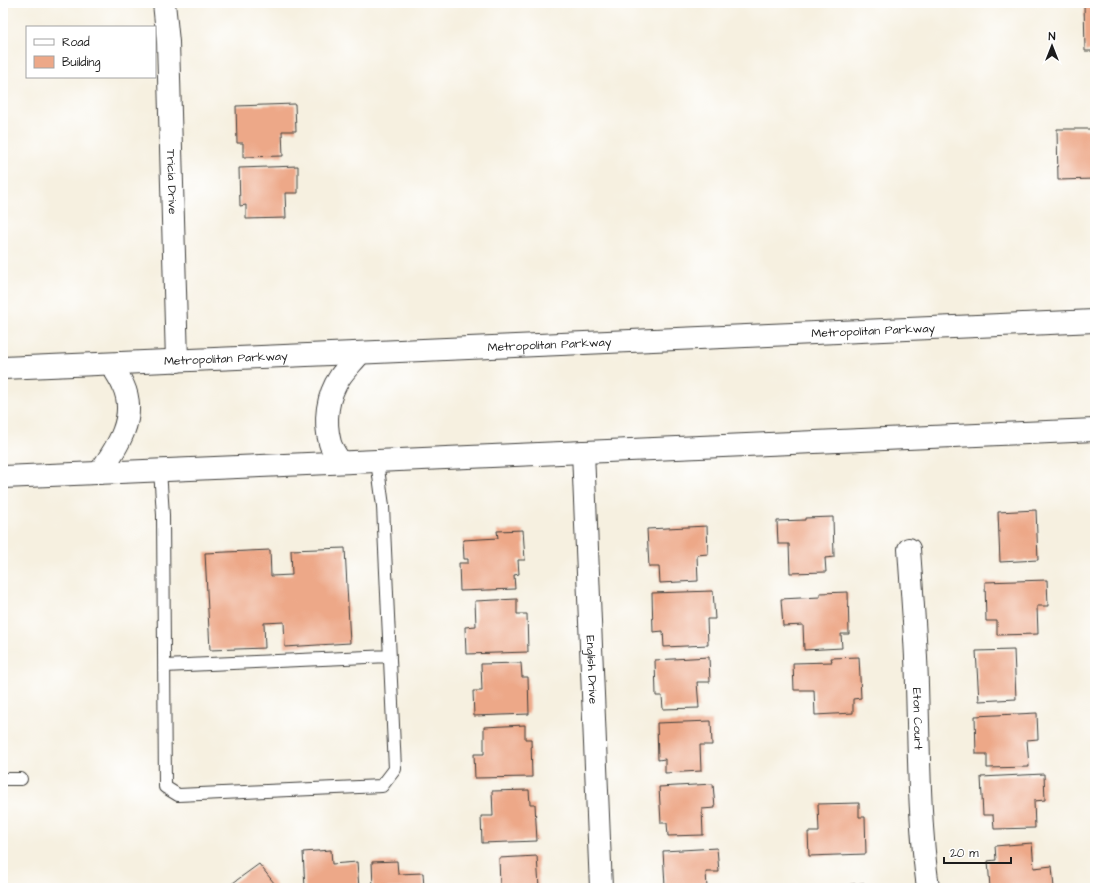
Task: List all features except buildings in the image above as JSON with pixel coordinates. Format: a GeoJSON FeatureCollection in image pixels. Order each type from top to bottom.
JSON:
{"type":"FeatureCollection","features":[{"type":"Feature","properties":{"kind":"main road","name":"Tricia Drive"},"geometry":{"type":"LineString","coordinates":[[164,3],[168,42],[177,361]]}},
{"type":"Feature","properties":{"kind":"main road","name":"Metropolitan Parkway"},"geometry":{"type":"LineString","coordinates":[[3,368],[1095,320]]}},
{"type":"Feature","properties":{"kind":"main road"},"geometry":{"type":"LineString","coordinates":[[340,462],[330,445],[327,429],[327,410],[332,393],[340,377],[360,353]]}},
{"type":"Feature","properties":{"kind":"main road"},"geometry":{"type":"LineString","coordinates":[[99,473],[115,451],[128,416],[128,400],[124,386],[111,364]]}},
{"type":"Feature","properties":{"kind":"main road"},"geometry":{"type":"LineString","coordinates":[[3,477],[1095,430]]}},
{"type":"Feature","properties":{"kind":"main road","name":"English Drive"},"geometry":{"type":"LineString","coordinates":[[583,452],[601,888]]}},
{"type":"Feature","properties":{"kind":"main road","name":"Eton Court"},"geometry":{"type":"LineString","coordinates":[[909,549],[916,665],[920,810],[928,888]]}},
{"type":"Feature","properties":{"kind":"lane"},"geometry":{"type":"LineString","coordinates":[[160,470],[163,516],[164,787],[178,795],[382,786],[395,769],[383,506],[377,460]]}},
{"type":"Feature","properties":{"kind":"lane"},"geometry":{"type":"LineString","coordinates":[[164,666],[390,656]]}},
{"type":"Feature","properties":{"kind":"lane"},"geometry":{"type":"LineString","coordinates":[[3,779],[22,779]]}}]}
